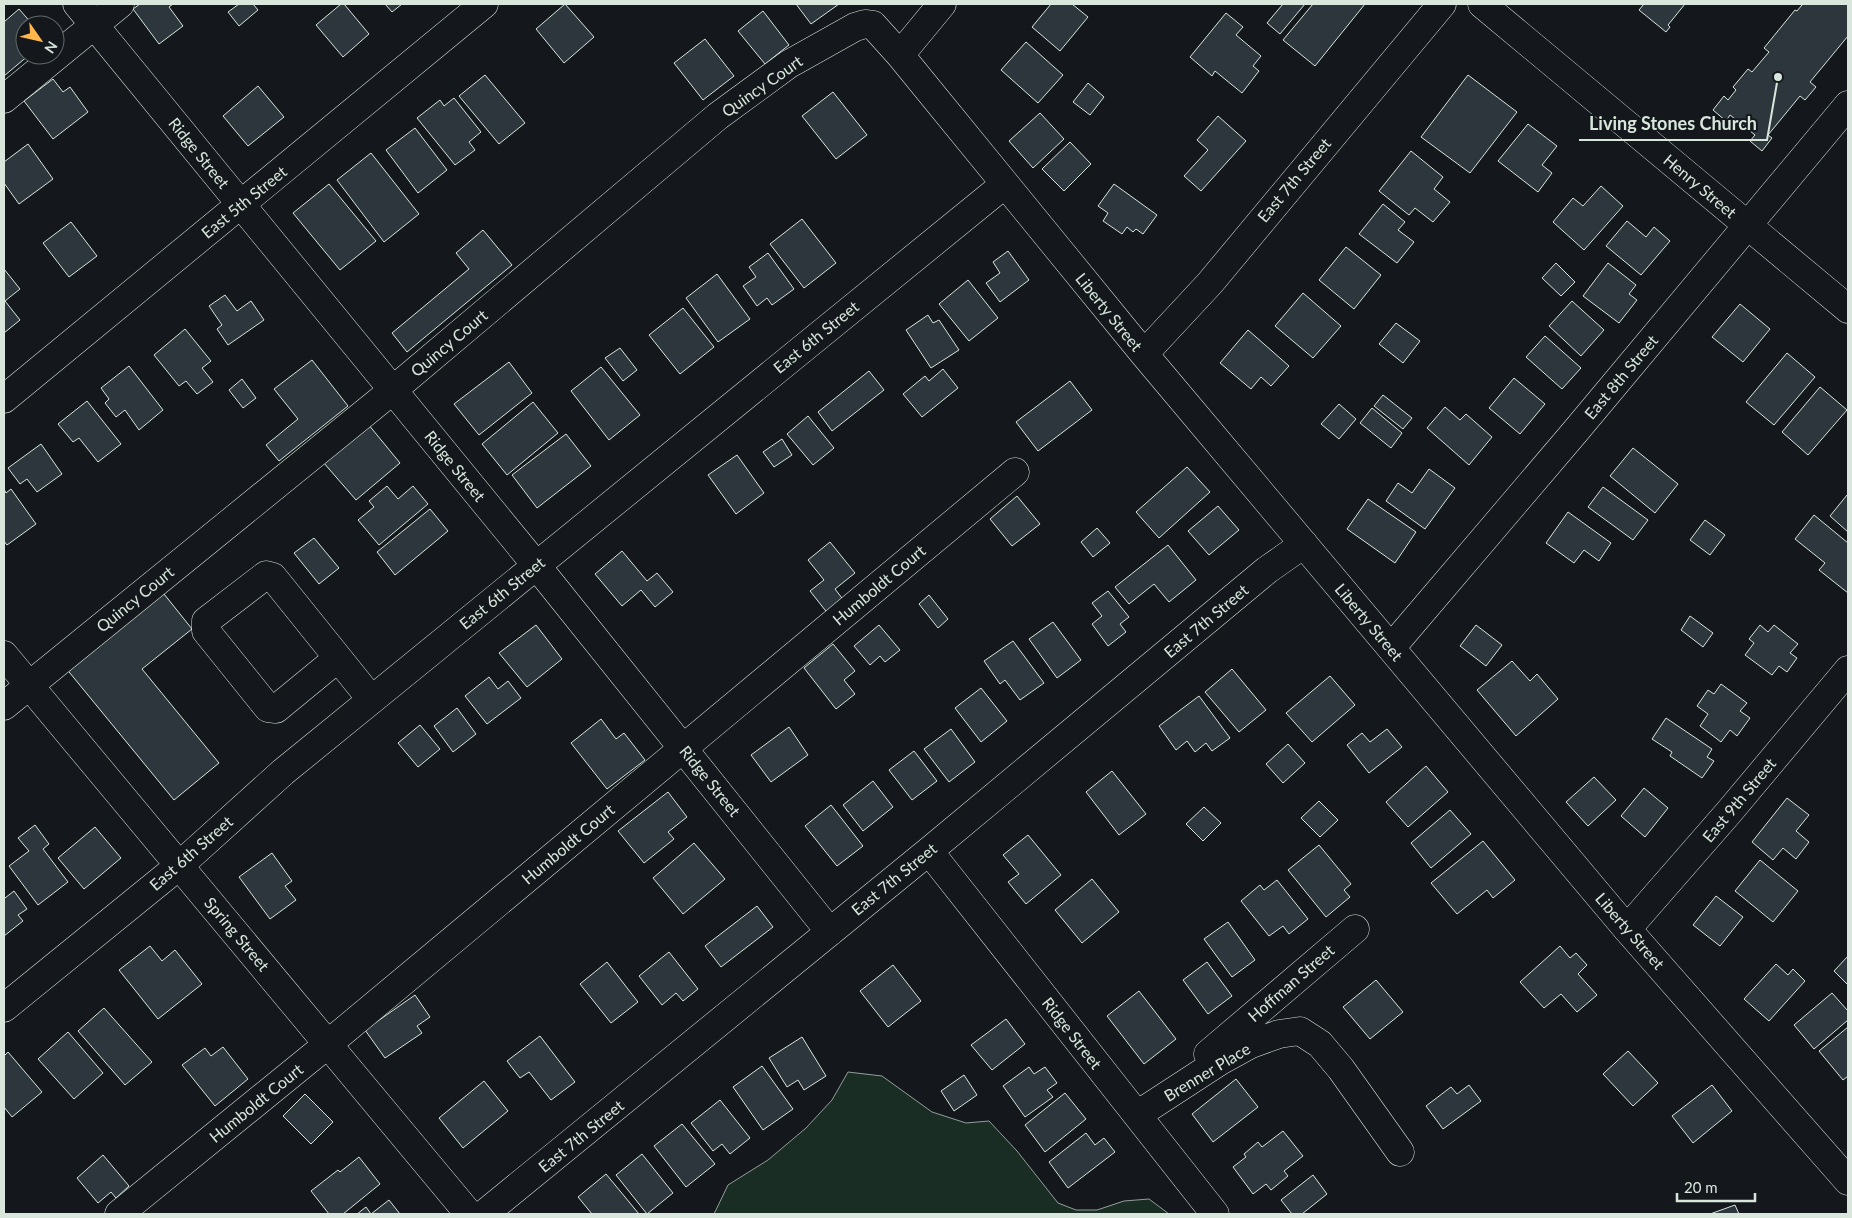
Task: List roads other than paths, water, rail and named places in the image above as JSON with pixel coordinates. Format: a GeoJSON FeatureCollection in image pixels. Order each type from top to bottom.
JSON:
{"type":"FeatureCollection","features":[{"type":"Feature","properties":{"kind":"street","name":"Ridge Street"},"geometry":{"type":"LineString","coordinates":[[77,4],[536,565],[830,932]]}},
{"type":"Feature","properties":{"kind":"street"},"geometry":{"type":"LineString","coordinates":[[4,99],[120,4]]}},
{"type":"Feature","properties":{"kind":"street","name":"East 5th Street"},"geometry":{"type":"LineString","coordinates":[[4,399],[484,4]]}},
{"type":"Feature","properties":{"kind":"street"},"geometry":{"type":"LineString","coordinates":[[900,55],[942,4]]}},
{"type":"Feature","properties":{"kind":"street","name":"East 7th Street"},"geometry":{"type":"LineString","coordinates":[[1144,354],[1210,284],[1442,4]]}},
{"type":"Feature","properties":{"kind":"street","name":"Henry Street"},"geometry":{"type":"LineString","coordinates":[[1482,4],[1848,309]]}},
{"type":"Feature","properties":{"kind":"street","name":"Quincy Court"},"geometry":{"type":"LineString","coordinates":[[4,706],[393,390],[704,128],[789,64],[855,27],[865,24],[873,25],[900,55]]}},
{"type":"Feature","properties":{"kind":"street","name":"Liberty Street"},"geometry":{"type":"LineString","coordinates":[[900,55],[1144,354],[1628,929],[1848,1181]]}},
{"type":"Feature","properties":{"kind":"street","name":"East 8th Street"},"geometry":{"type":"LineString","coordinates":[[1392,648],[1848,105]]}},
{"type":"Feature","properties":{"kind":"street","name":"East 6th Street"},"geometry":{"type":"LineString","coordinates":[[4,1008],[180,865],[282,772],[1005,184]]}},
{"type":"Feature","properties":{"kind":"street","name":"Humboldt Court"},"geometry":{"type":"LineString","coordinates":[[119,1214],[328,1044],[1015,472]]}},
{"type":"Feature","properties":{"kind":"street","name":"East 7th Street"},"geometry":{"type":"LineString","coordinates":[[484,1214],[929,851],[1267,570],[1304,544]]}},
{"type":"Feature","properties":{"kind":"street"},"geometry":{"type":"LineString","coordinates":[[338,658],[276,709],[268,708],[206,631],[206,621],[266,575],[273,577],[371,699]]}},
{"type":"Feature","properties":{"kind":"street","name":"Spring Street"},"geometry":{"type":"LineString","coordinates":[[4,655],[469,1214]]}},
{"type":"Feature","properties":{"kind":"street","name":"East 9th Street"},"geometry":{"type":"LineString","coordinates":[[1628,929],[1848,670]]}},
{"type":"Feature","properties":{"kind":"street","name":"Ridge Street"},"geometry":{"type":"LineString","coordinates":[[929,851],[1215,1214]]}},
{"type":"Feature","properties":{"kind":"street","name":"Hoffman Street"},"geometry":{"type":"LineString","coordinates":[[1137,1115],[1355,929]]}},
{"type":"Feature","properties":{"kind":"street","name":"Brenner Place"},"geometry":{"type":"LineString","coordinates":[[1137,1115],[1251,1044],[1279,1034],[1300,1031],[1320,1044],[1336,1063],[1400,1152]]}},
{"type":"Feature","properties":{"kind":"place","name":"Living Stones Church"},"geometry":{"type":"Point","coordinates":[1778,77]}}]}
